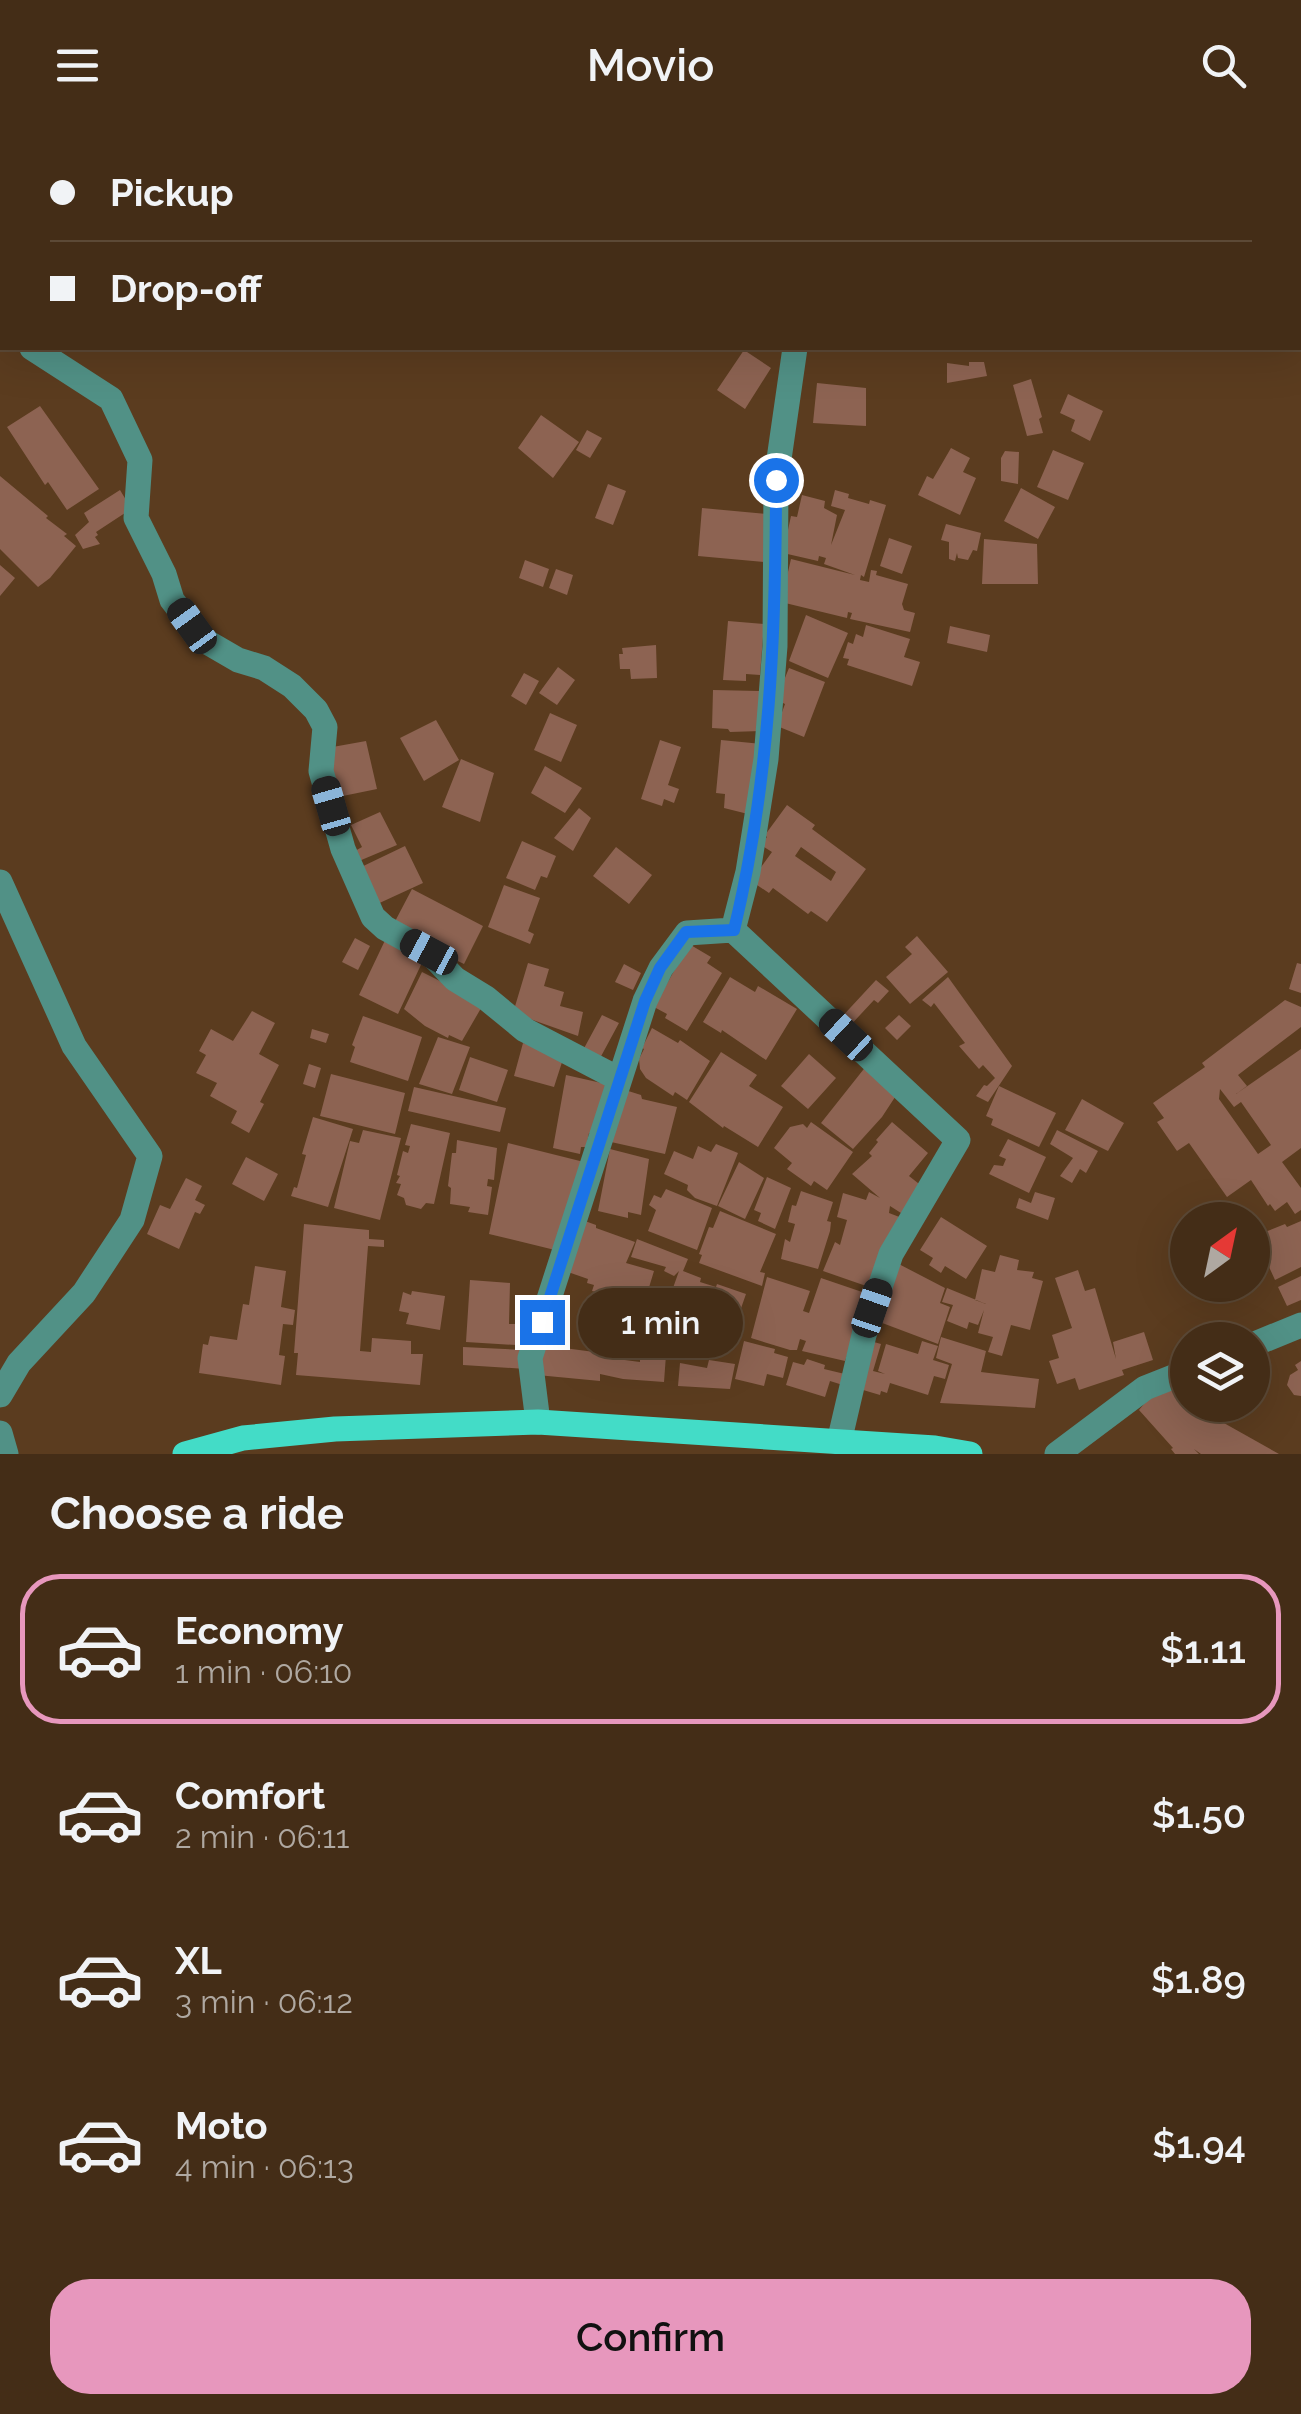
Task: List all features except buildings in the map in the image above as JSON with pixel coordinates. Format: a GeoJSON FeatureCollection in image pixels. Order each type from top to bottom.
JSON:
{"type":"FeatureCollection","features":[{"type":"Feature","properties":{"kind":"main road"},"geometry":{"type":"LineString","coordinates":[[185,1454],[243,1438],[335,1429],[538,1422],[935,1448],[970,1454]]}},
{"type":"Feature","properties":{"kind":"street"},"geometry":{"type":"LineString","coordinates":[[35,350],[111,398],[140,460],[136,518],[164,574],[172,600],[192,626],[222,651],[264,668],[292,686],[316,710],[325,727],[321,770],[344,849],[374,918],[429,952],[455,978],[525,1030],[619,1078]]}},
{"type":"Feature","properties":{"kind":"street"},"geometry":{"type":"LineString","coordinates":[[734,930],[748,872],[766,759],[775,646],[776,480],[795,350]]}},
{"type":"Feature","properties":{"kind":"street"},"geometry":{"type":"LineString","coordinates":[[0,882],[74,1046],[150,1156],[132,1220],[84,1293],[18,1363],[0,1395]]}},
{"type":"Feature","properties":{"kind":"street"},"geometry":{"type":"LineString","coordinates":[[538,1422],[530,1358],[645,1001],[660,968],[686,932],[734,930],[958,1140],[890,1254],[864,1335],[839,1442]]}},
{"type":"Feature","properties":{"kind":"street"},"geometry":{"type":"LineString","coordinates":[[1270,1338],[1301,1325]]}},
{"type":"Feature","properties":{"kind":"street"},"geometry":{"type":"LineString","coordinates":[[1057,1454],[1145,1388],[1170,1378]]}},
{"type":"Feature","properties":{"kind":"street"},"geometry":{"type":"LineString","coordinates":[[0,1433],[6,1454]]}},
{"type":"Feature","properties":{"kind":"route"},"geometry":{"type":"LineString","coordinates":[[542,1322],[645,1001],[660,968],[686,932],[734,930],[748,872],[766,759],[775,646],[776,480]]}}]}
